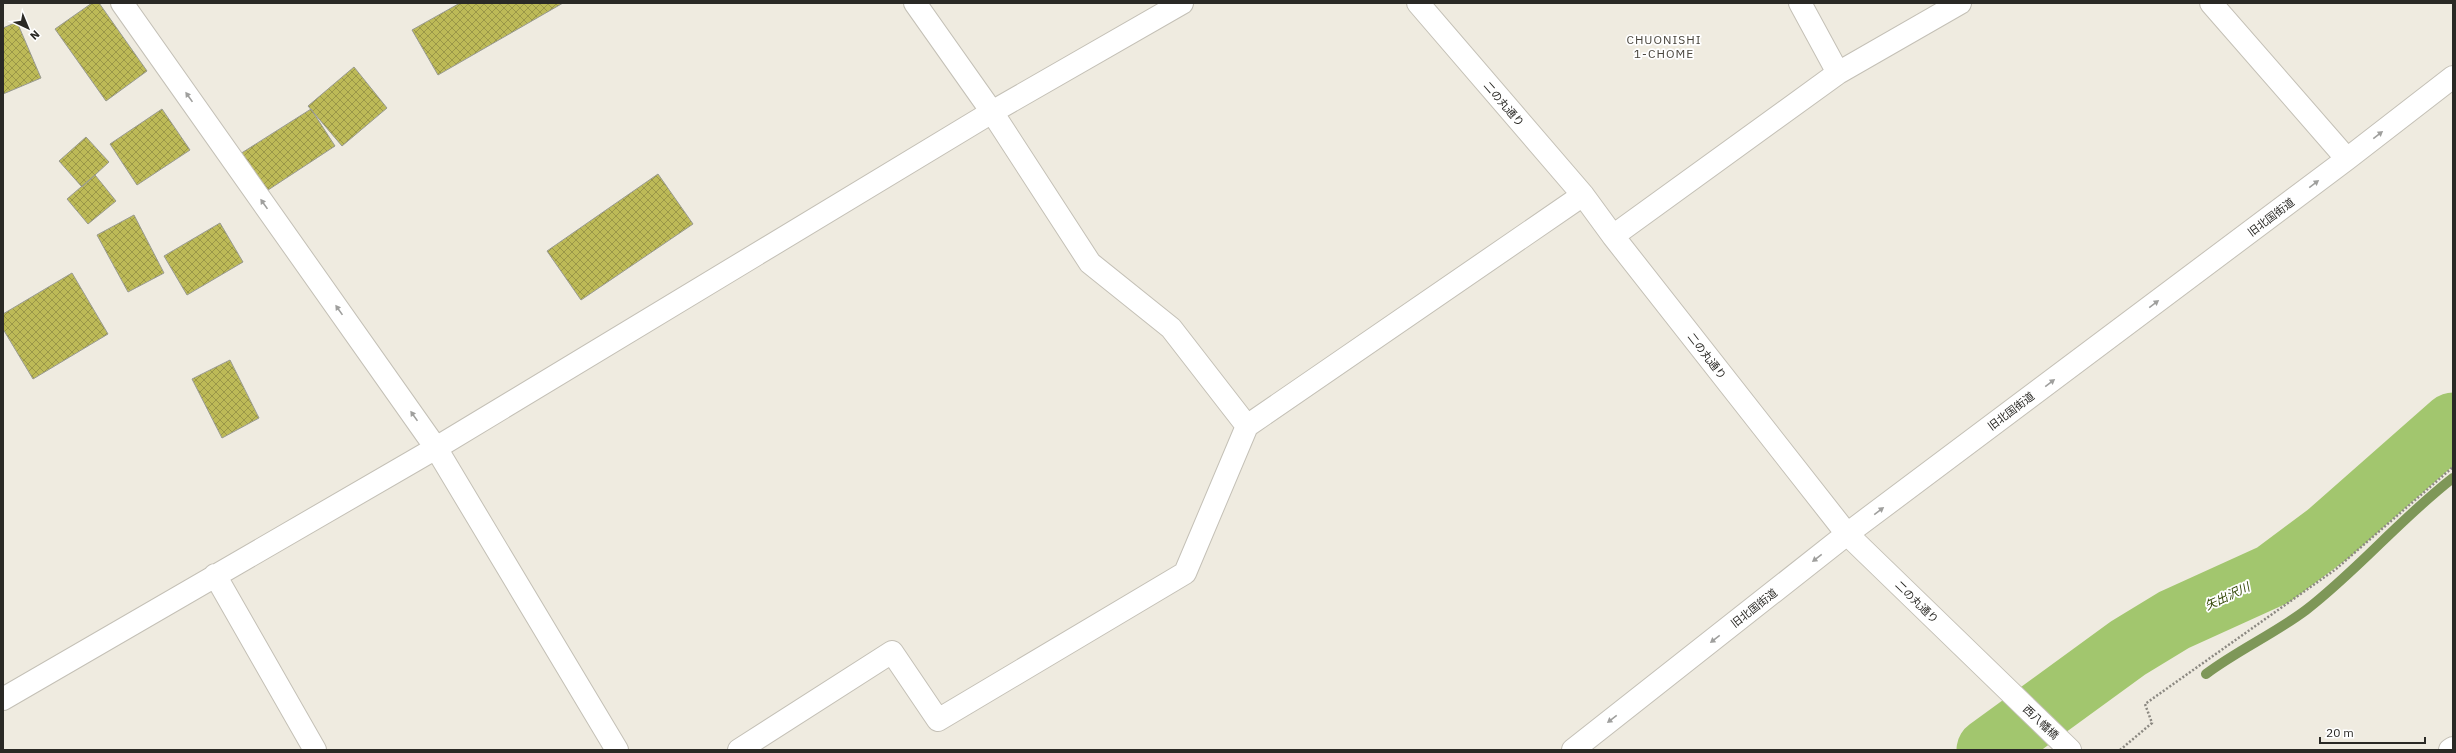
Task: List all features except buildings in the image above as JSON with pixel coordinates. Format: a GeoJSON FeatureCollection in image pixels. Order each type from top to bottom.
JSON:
{"type":"FeatureCollection","features":[{"type":"Feature","properties":{"kind":"main road"},"geometry":{"type":"LineString","coordinates":[[122,3],[436,448],[617,750]]}},
{"type":"Feature","properties":{"kind":"main road"},"geometry":{"type":"LineString","coordinates":[[915,3],[992,112],[1090,263],[1171,328],[1247,426]]}},
{"type":"Feature","properties":{"kind":"main road"},"geometry":{"type":"LineString","coordinates":[[3,699],[436,448],[992,112],[1182,3]]}},
{"type":"Feature","properties":{"kind":"main road","name":"二の丸通り"},"geometry":{"type":"LineString","coordinates":[[1418,3],[1583,195],[1612,236],[1847,534],[2011,695]]}},
{"type":"Feature","properties":{"kind":"main road"},"geometry":{"type":"LineString","coordinates":[[1800,3],[1838,73]]}},
{"type":"Feature","properties":{"kind":"main road"},"geometry":{"type":"LineString","coordinates":[[1612,236],[1838,73],[1960,3]]}},
{"type":"Feature","properties":{"kind":"main road"},"geometry":{"type":"LineString","coordinates":[[2211,3],[2347,159]]}},
{"type":"Feature","properties":{"kind":"main road","name":"旧北国街道"},"geometry":{"type":"LineString","coordinates":[[1573,750],[1847,534],[2347,159],[2453,77]]}},
{"type":"Feature","properties":{"kind":"main road"},"geometry":{"type":"LineString","coordinates":[[739,750],[892,652],[938,720],[1185,573],[1247,426],[1583,195]]}},
{"type":"Feature","properties":{"kind":"main road"},"geometry":{"type":"LineString","coordinates":[[215,575],[315,750]]}},
{"type":"Feature","properties":{"kind":"main road","name":"西八幡橋"},"geometry":{"type":"LineString","coordinates":[[2011,695],[2070,750]]}},
{"type":"Feature","properties":{"kind":"path"},"geometry":{"type":"LineString","coordinates":[[2120,750],[2152,723],[2145,704],[2336,569],[2453,467]]}},
{"type":"Feature","properties":{"kind":"waterway","name":"矢出沢川"},"geometry":{"type":"LineString","coordinates":[[1988,750],[2128,648],[2174,620],[2273,575],[2328,534],[2453,424]]}},
{"type":"Feature","properties":{"kind":"waterway"},"geometry":{"type":"LineString","coordinates":[[2206,674],[2306,610],[2344,578],[2415,510],[2453,478]]}},
{"type":"Feature","properties":{"kind":"district","name":"CHUONISHI 1-CHOME"},"geometry":{"type":"Point","coordinates":[1664,46]}}]}
